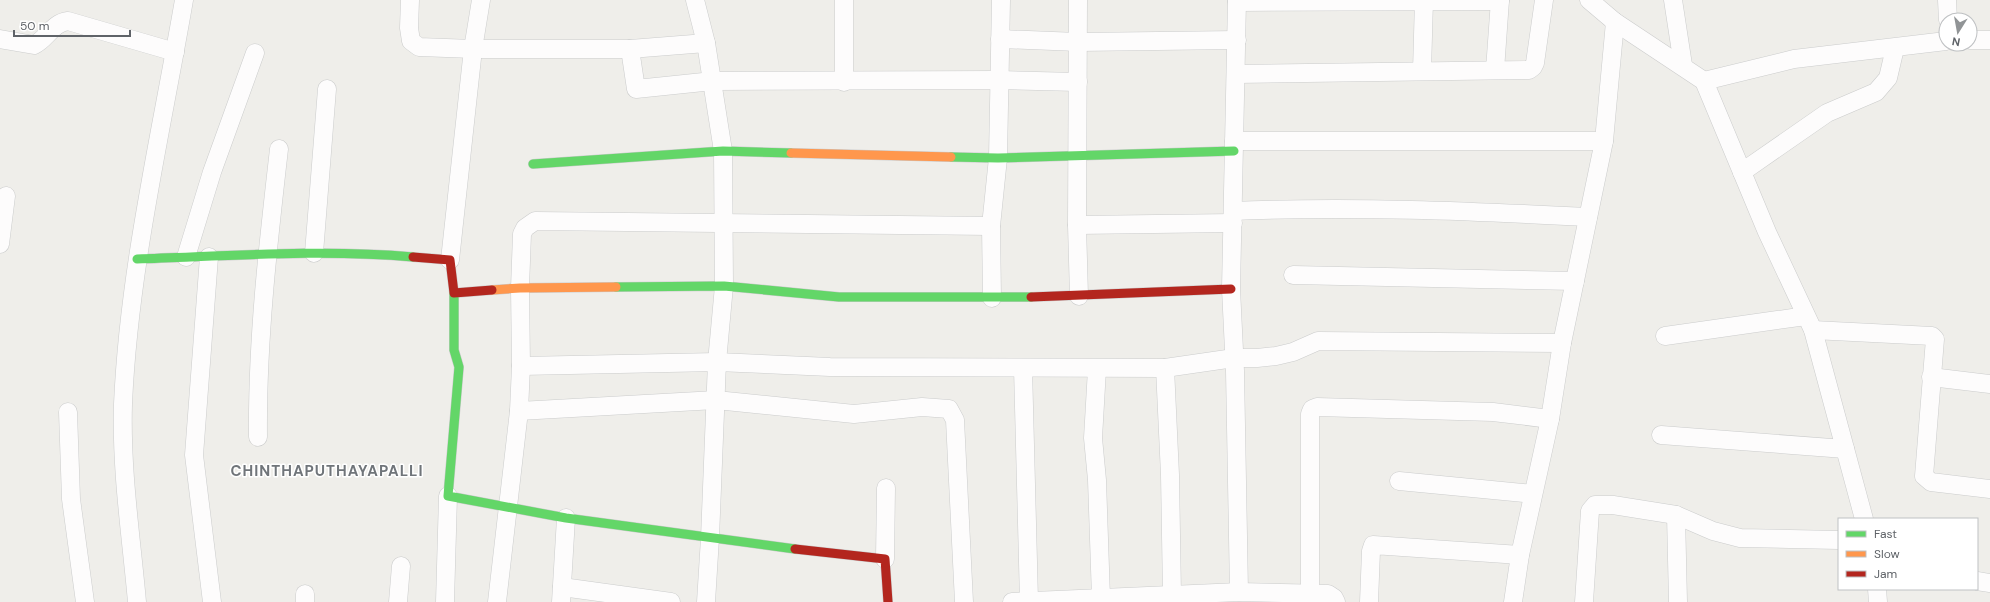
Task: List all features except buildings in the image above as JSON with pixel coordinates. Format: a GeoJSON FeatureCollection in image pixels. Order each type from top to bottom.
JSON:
{"type":"FeatureCollection","features":[{"type":"Feature","properties":{"kind":"street"},"geometry":{"type":"LineString","coordinates":[[137,602],[123,469],[125,378],[137,259],[184,0]]}},
{"type":"Feature","properties":{"kind":"street"},"geometry":{"type":"LineString","coordinates":[[410,0],[409,28],[411,42],[420,46],[473,49],[630,49],[706,43]]}},
{"type":"Feature","properties":{"kind":"street"},"geometry":{"type":"LineString","coordinates":[[445,602],[448,496],[459,368],[454,350],[454,293],[450,260],[473,49],[480,0]]}},
{"type":"Feature","properties":{"kind":"street"},"geometry":{"type":"LineString","coordinates":[[695,0],[706,43],[723,151],[724,286],[717,362],[706,602]]}},
{"type":"Feature","properties":{"kind":"street"},"geometry":{"type":"LineString","coordinates":[[844,0],[844,82]]}},
{"type":"Feature","properties":{"kind":"street"},"geometry":{"type":"LineString","coordinates":[[992,298],[991,226],[998,158],[1001,0]]}},
{"type":"Feature","properties":{"kind":"street"},"geometry":{"type":"LineString","coordinates":[[1078,0],[1077,226],[1079,296]]}},
{"type":"Feature","properties":{"kind":"street"},"geometry":{"type":"LineString","coordinates":[[1422,71],[1424,0]]}},
{"type":"Feature","properties":{"kind":"street"},"geometry":{"type":"LineString","coordinates":[[1239,592],[1231,289],[1237,1],[1500,0],[1496,70]]}},
{"type":"Feature","properties":{"kind":"street"},"geometry":{"type":"LineString","coordinates":[[1236,74],[1529,70],[1533,67],[1544,0]]}},
{"type":"Feature","properties":{"kind":"street"},"geometry":{"type":"LineString","coordinates":[[1589,0],[1615,22],[1683,65],[1704,81],[1767,232],[1810,323],[1864,518]]}},
{"type":"Feature","properties":{"kind":"street"},"geometry":{"type":"LineString","coordinates":[[1673,0],[1683,65]]}},
{"type":"Feature","properties":{"kind":"street"},"geometry":{"type":"LineString","coordinates":[[1947,0],[1948,12]]}},
{"type":"Feature","properties":{"kind":"street"},"geometry":{"type":"LineString","coordinates":[[0,39],[34,45],[39,43],[60,22],[68,22],[175,52]]}},
{"type":"Feature","properties":{"kind":"street"},"geometry":{"type":"LineString","coordinates":[[1513,602],[1520,555],[1550,419],[1562,343],[1604,141],[1615,22]]}},
{"type":"Feature","properties":{"kind":"street"},"geometry":{"type":"LineString","coordinates":[[1000,39],[1078,42],[1237,40]]}},
{"type":"Feature","properties":{"kind":"street"},"geometry":{"type":"LineString","coordinates":[[1978,40],[1990,40]]}},
{"type":"Feature","properties":{"kind":"street"},"geometry":{"type":"LineString","coordinates":[[1704,81],[1794,59],[1938,42]]}},
{"type":"Feature","properties":{"kind":"street"},"geometry":{"type":"LineString","coordinates":[[1742,172],[1827,113],[1876,92],[1888,78],[1895,48]]}},
{"type":"Feature","properties":{"kind":"street"},"geometry":{"type":"LineString","coordinates":[[630,49],[636,89],[712,81],[844,82],[999,80],[1078,82]]}},
{"type":"Feature","properties":{"kind":"street"},"geometry":{"type":"LineString","coordinates":[[186,258],[212,172],[254,53]]}},
{"type":"Feature","properties":{"kind":"street"},"geometry":{"type":"LineString","coordinates":[[314,253],[326,89]]}},
{"type":"Feature","properties":{"kind":"street"},"geometry":{"type":"LineString","coordinates":[[533,164],[723,151],[998,158],[1234,146],[1604,141]]}},
{"type":"Feature","properties":{"kind":"street"},"geometry":{"type":"LineString","coordinates":[[258,437],[257,409],[267,253],[279,150]]}},
{"type":"Feature","properties":{"kind":"street"},"geometry":{"type":"LineString","coordinates":[[0,244],[6,196]]}},
{"type":"Feature","properties":{"kind":"street"},"geometry":{"type":"LineString","coordinates":[[1077,226],[1233,217],[1294,208],[1444,210],[1588,217]]}},
{"type":"Feature","properties":{"kind":"street"},"geometry":{"type":"LineString","coordinates":[[497,602],[519,411],[521,366],[520,288],[522,234],[525,228],[535,221],[991,226]]}},
{"type":"Feature","properties":{"kind":"street"},"geometry":{"type":"LineString","coordinates":[[137,259],[209,257],[267,253],[368,253],[450,260]]}},
{"type":"Feature","properties":{"kind":"street"},"geometry":{"type":"LineString","coordinates":[[209,257],[194,455],[212,602]]}},
{"type":"Feature","properties":{"kind":"street"},"geometry":{"type":"LineString","coordinates":[[1293,275],[1576,281]]}},
{"type":"Feature","properties":{"kind":"street"},"geometry":{"type":"LineString","coordinates":[[454,293],[520,288],[724,286],[839,297],[992,298],[1079,296],[1231,289]]}},
{"type":"Feature","properties":{"kind":"street"},"geometry":{"type":"LineString","coordinates":[[1665,336],[1810,323],[1932,336],[1935,339],[1930,377],[1924,476],[1931,482],[1990,489]]}},
{"type":"Feature","properties":{"kind":"street"},"geometry":{"type":"LineString","coordinates":[[521,366],[717,362],[830,367],[1097,369],[1165,368],[1234,358],[1257,358],[1293,352],[1318,340],[1562,343]]}},
{"type":"Feature","properties":{"kind":"street"},"geometry":{"type":"LineString","coordinates":[[1023,368],[1030,601]]}},
{"type":"Feature","properties":{"kind":"street"},"geometry":{"type":"LineString","coordinates":[[1165,368],[1170,475],[1172,595]]}},
{"type":"Feature","properties":{"kind":"street"},"geometry":{"type":"LineString","coordinates":[[1097,369],[1094,438],[1101,598]]}},
{"type":"Feature","properties":{"kind":"street"},"geometry":{"type":"LineString","coordinates":[[1930,377],[1990,384]]}},
{"type":"Feature","properties":{"kind":"street"},"geometry":{"type":"LineString","coordinates":[[519,411],[716,400],[854,414],[922,407],[948,409],[955,420],[964,602]]}},
{"type":"Feature","properties":{"kind":"street"},"geometry":{"type":"LineString","coordinates":[[1310,593],[1310,414],[1312,409],[1317,407],[1494,412],[1550,419]]}},
{"type":"Feature","properties":{"kind":"street"},"geometry":{"type":"LineString","coordinates":[[68,412],[71,499],[85,602]]}},
{"type":"Feature","properties":{"kind":"street"},"geometry":{"type":"LineString","coordinates":[[1661,435],[1845,449]]}},
{"type":"Feature","properties":{"kind":"street"},"geometry":{"type":"LineString","coordinates":[[1399,481],[1533,494]]}},
{"type":"Feature","properties":{"kind":"street"},"geometry":{"type":"LineString","coordinates":[[886,488],[885,559],[888,602]]}},
{"type":"Feature","properties":{"kind":"street"},"geometry":{"type":"LineString","coordinates":[[448,496],[566,518],[710,538],[885,559]]}},
{"type":"Feature","properties":{"kind":"street"},"geometry":{"type":"LineString","coordinates":[[1584,602],[1590,511],[1595,505],[1613,505],[1676,515],[1713,531],[1740,538],[1838,540]]}},
{"type":"Feature","properties":{"kind":"street"},"geometry":{"type":"LineString","coordinates":[[1676,515],[1678,602]]}},
{"type":"Feature","properties":{"kind":"street"},"geometry":{"type":"LineString","coordinates":[[566,518],[561,595],[671,602]]}},
{"type":"Feature","properties":{"kind":"street"},"geometry":{"type":"LineString","coordinates":[[1369,602],[1371,551],[1374,545],[1520,555]]}},
{"type":"Feature","properties":{"kind":"street"},"geometry":{"type":"LineString","coordinates":[[398,602],[400,566]]}},
{"type":"Feature","properties":{"kind":"street"},"geometry":{"type":"LineString","coordinates":[[1978,581],[1990,583]]}},
{"type":"Feature","properties":{"kind":"street"},"geometry":{"type":"LineString","coordinates":[[1877,590],[1878,602]]}},
{"type":"Feature","properties":{"kind":"street"},"geometry":{"type":"LineString","coordinates":[[1012,602],[1239,592],[1328,594],[1334,598],[1336,602]]}},
{"type":"Feature","properties":{"kind":"traffic: fast"},"geometry":{"type":"LineString","coordinates":[[533,164],[723,151],[791,153]]}},
{"type":"Feature","properties":{"kind":"traffic: fast"},"geometry":{"type":"LineString","coordinates":[[951,157],[998,158],[1234,151]]}},
{"type":"Feature","properties":{"kind":"traffic: fast"},"geometry":{"type":"LineString","coordinates":[[137,259],[310,253],[413,257]]}},
{"type":"Feature","properties":{"kind":"traffic: fast"},"geometry":{"type":"LineString","coordinates":[[616,287],[724,286],[839,297],[1031,297]]}},
{"type":"Feature","properties":{"kind":"traffic: fast"},"geometry":{"type":"LineString","coordinates":[[454,293],[454,350],[459,367],[448,496],[566,518],[795,549]]}},
{"type":"Feature","properties":{"kind":"traffic: slow"},"geometry":{"type":"LineString","coordinates":[[791,153],[951,157]]}},
{"type":"Feature","properties":{"kind":"traffic: slow"},"geometry":{"type":"LineString","coordinates":[[492,290],[520,288],[616,287]]}},
{"type":"Feature","properties":{"kind":"traffic: jam"},"geometry":{"type":"LineString","coordinates":[[413,257],[450,260],[454,293],[492,290]]}},
{"type":"Feature","properties":{"kind":"traffic: jam"},"geometry":{"type":"LineString","coordinates":[[1031,297],[1231,289]]}},
{"type":"Feature","properties":{"kind":"traffic: jam"},"geometry":{"type":"LineString","coordinates":[[795,549],[885,559],[888,602]]}},
{"type":"Feature","properties":{"kind":"district","name":"CHINTHAPUTHAYAPALLI"},"geometry":{"type":"Point","coordinates":[327,471]}}]}
